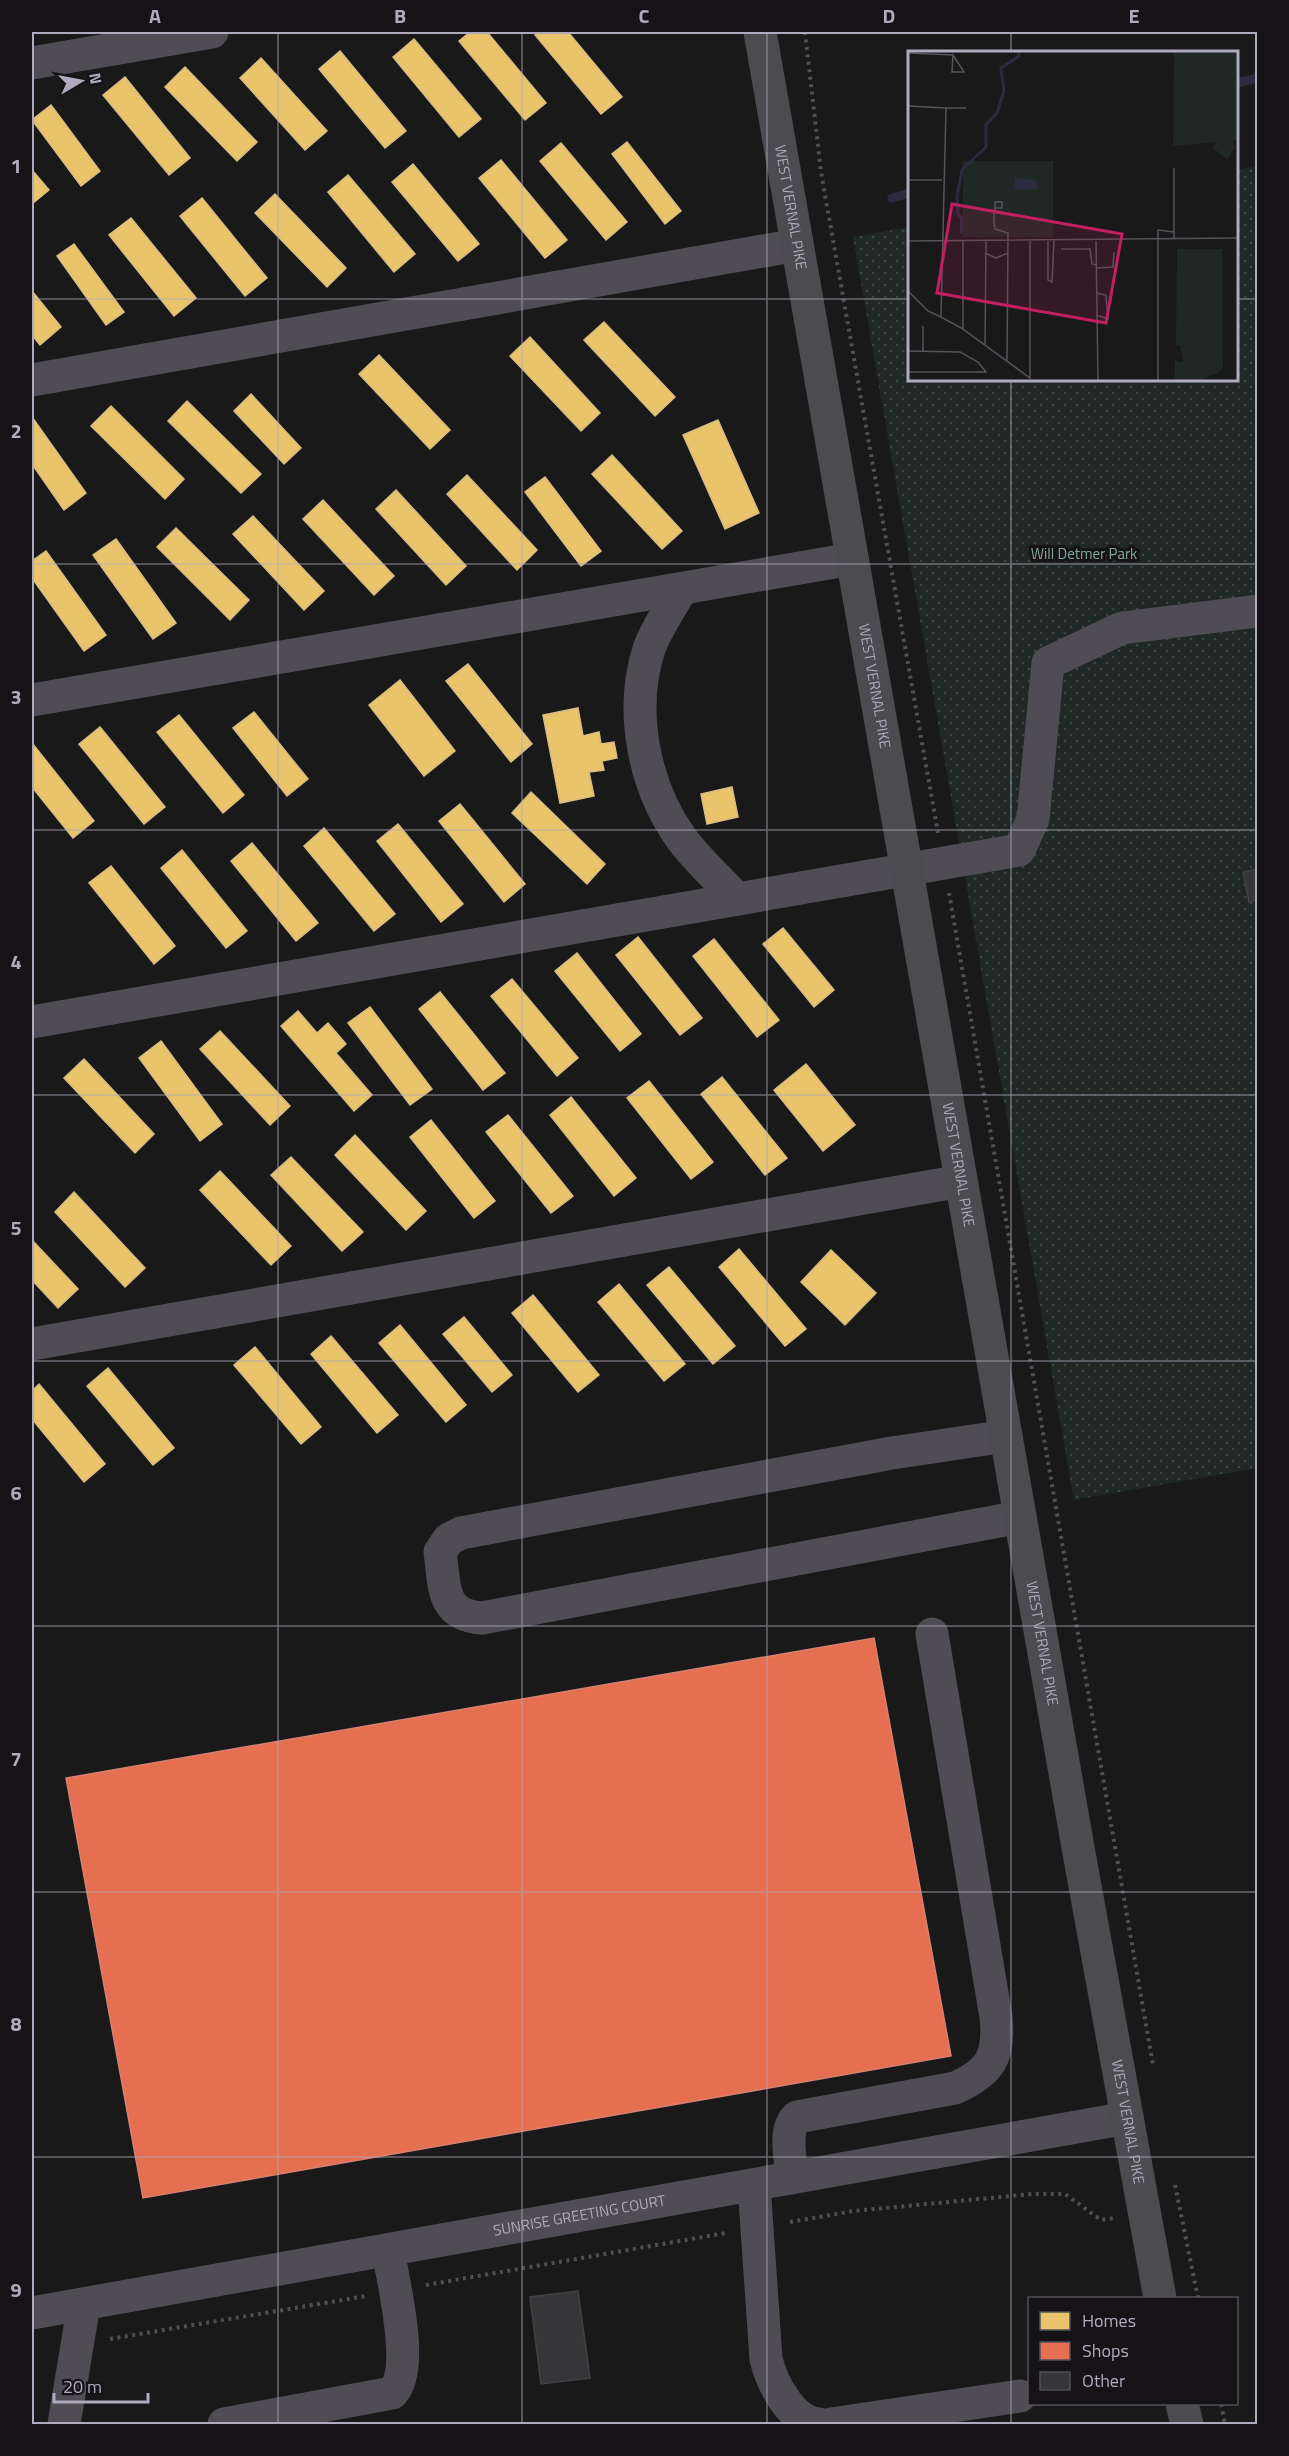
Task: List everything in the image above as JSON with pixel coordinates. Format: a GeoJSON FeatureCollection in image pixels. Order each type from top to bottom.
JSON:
{"type":"FeatureCollection","features":[{"type":"Feature","properties":{"kind":"main road","name":"WEST VERNAL PIKE"},"geometry":{"type":"LineString","coordinates":[[760,32],[1020,1516],[1161,2297]]}},
{"type":"Feature","properties":{"kind":"main road"},"geometry":{"type":"LineString","coordinates":[[1182,2405],[1187,2424]]}},
{"type":"Feature","properties":{"kind":"street"},"geometry":{"type":"LineString","coordinates":[[32,63],[212,32]]}},
{"type":"Feature","properties":{"kind":"street"},"geometry":{"type":"LineString","coordinates":[[32,380],[797,245]]}},
{"type":"Feature","properties":{"kind":"street"},"geometry":{"type":"LineString","coordinates":[[32,700],[852,559]]}},
{"type":"Feature","properties":{"kind":"street"},"geometry":{"type":"LineString","coordinates":[[681,589],[649,649],[641,696],[643,746],[655,789],[681,838],[737,899]]}},
{"type":"Feature","properties":{"kind":"street"},"geometry":{"type":"LineString","coordinates":[[32,1022],[1019,850],[1033,819],[1048,663],[1122,628],[1257,611]]}},
{"type":"Feature","properties":{"kind":"street"},"geometry":{"type":"LineString","coordinates":[[32,1344],[961,1181]]}},
{"type":"Feature","properties":{"kind":"street"},"geometry":{"type":"LineString","coordinates":[[1006,1436],[892,1454],[461,1533],[448,1539],[440,1552],[447,1599],[458,1613],[482,1618],[1020,1516]]}},
{"type":"Feature","properties":{"kind":"street"},"geometry":{"type":"LineString","coordinates":[[792,2178],[789,2133],[791,2123],[797,2117],[955,2088],[972,2080],[986,2069],[996,2051],[996,2017],[932,1634]]}},
{"type":"Feature","properties":{"kind":"street","name":"SUNRISE GREETING COURT"},"geometry":{"type":"LineString","coordinates":[[32,2313],[1127,2118]]}},
{"type":"Feature","properties":{"kind":"street"},"geometry":{"type":"LineString","coordinates":[[754,2185],[766,2359],[771,2379],[798,2415],[819,2424]]}},
{"type":"Feature","properties":{"kind":"street"},"geometry":{"type":"LineString","coordinates":[[224,2424],[392,2393],[398,2386],[403,2356],[388,2250]]}},
{"type":"Feature","properties":{"kind":"street"},"geometry":{"type":"LineString","coordinates":[[64,2424],[84,2304]]}},
{"type":"Feature","properties":{"kind":"street"},"geometry":{"type":"LineString","coordinates":[[831,2424],[1020,2396]]}},
{"type":"Feature","properties":{"kind":"path"},"geometry":{"type":"LineString","coordinates":[[805,32],[821,172],[1155,2072]]}},
{"type":"Feature","properties":{"kind":"path"},"geometry":{"type":"LineString","coordinates":[[1174,2175],[1198,2297]]}},
{"type":"Feature","properties":{"kind":"path"},"geometry":{"type":"LineString","coordinates":[[78,2342],[143,2335],[854,2211],[1032,2194],[1065,2194],[1101,2220]]}},
{"type":"Feature","properties":{"kind":"path"},"geometry":{"type":"LineString","coordinates":[[1221,2405],[1225,2424]]}},
{"type":"Feature","properties":{"kind":"green space","name":"Will Detmer Park"},"geometry":{"type":"Polygon","coordinates":[[[1257,166],[1257,1468],[1074,1500],[853,237],[908,227],[908,381],[1238,381],[1238,170],[1257,166]]]}},
{"type":"Feature","properties":{"kind":"building: Homes"},"geometry":{"type":"Polygon","coordinates":[[[470,32],[487,32],[546,103],[525,120],[459,41],[470,32]]]}},
{"type":"Feature","properties":{"kind":"building: Homes"},"geometry":{"type":"Polygon","coordinates":[[[539,32],[568,32],[622,97],[601,114],[535,35],[539,32]]]}},
{"type":"Feature","properties":{"kind":"building: Homes"},"geometry":{"type":"Polygon","coordinates":[[[414,39],[481,119],[459,137],[393,57],[414,39]]]}},
{"type":"Feature","properties":{"kind":"building: Homes"},"geometry":{"type":"Polygon","coordinates":[[[340,51],[406,131],[385,148],[319,69],[340,51]]]}},
{"type":"Feature","properties":{"kind":"building: Homes"},"geometry":{"type":"Polygon","coordinates":[[[261,58],[327,131],[305,150],[240,78],[261,58]]]}},
{"type":"Feature","properties":{"kind":"building: Homes"},"geometry":{"type":"Polygon","coordinates":[[[185,67],[257,142],[237,161],[165,87],[185,67]]]}},
{"type":"Feature","properties":{"kind":"building: Homes"},"geometry":{"type":"Polygon","coordinates":[[[125,77],[190,158],[169,175],[103,95],[125,77]]]}},
{"type":"Feature","properties":{"kind":"building: Homes"},"geometry":{"type":"Polygon","coordinates":[[[51,105],[100,171],[81,186],[32,120],[51,105]]]}},
{"type":"Feature","properties":{"kind":"building: Homes"},"geometry":{"type":"Polygon","coordinates":[[[627,142],[681,211],[665,224],[612,154],[627,142]]]}},
{"type":"Feature","properties":{"kind":"building: Homes"},"geometry":{"type":"Polygon","coordinates":[[[561,143],[627,222],[606,240],[540,161],[561,143]]]}},
{"type":"Feature","properties":{"kind":"building: Homes"},"geometry":{"type":"Polygon","coordinates":[[[501,160],[567,240],[545,258],[479,178],[501,160]]]}},
{"type":"Feature","properties":{"kind":"building: Homes"},"geometry":{"type":"Polygon","coordinates":[[[413,164],[479,244],[458,261],[392,182],[413,164]]]}},
{"type":"Feature","properties":{"kind":"building: Homes"},"geometry":{"type":"Polygon","coordinates":[[[32,170],[49,190],[32,204],[32,170]]]}},
{"type":"Feature","properties":{"kind":"building: Homes"},"geometry":{"type":"Polygon","coordinates":[[[348,175],[415,254],[394,272],[328,192],[348,175]]]}},
{"type":"Feature","properties":{"kind":"building: Homes"},"geometry":{"type":"Polygon","coordinates":[[[275,194],[346,268],[327,287],[255,213],[275,194]]]}},
{"type":"Feature","properties":{"kind":"building: Homes"},"geometry":{"type":"Polygon","coordinates":[[[202,198],[267,278],[245,296],[180,216],[202,198]]]}},
{"type":"Feature","properties":{"kind":"building: Homes"},"geometry":{"type":"Polygon","coordinates":[[[131,218],[196,298],[174,316],[109,235],[131,218]]]}},
{"type":"Feature","properties":{"kind":"building: Homes"},"geometry":{"type":"Polygon","coordinates":[[[74,244],[124,312],[106,325],[57,256],[74,244]]]}},
{"type":"Feature","properties":{"kind":"building: Homes"},"geometry":{"type":"Polygon","coordinates":[[[32,291],[61,327],[40,345],[32,335],[32,291]]]}},
{"type":"Feature","properties":{"kind":"building: Homes"},"geometry":{"type":"Polygon","coordinates":[[[604,322],[675,397],[655,416],[584,340],[604,322]]]}},
{"type":"Feature","properties":{"kind":"building: Homes"},"geometry":{"type":"Polygon","coordinates":[[[530,337],[600,413],[581,431],[510,356],[530,337]]]}},
{"type":"Feature","properties":{"kind":"building: Homes"},"geometry":{"type":"Polygon","coordinates":[[[379,355],[450,430],[430,449],[359,374],[379,355]]]}},
{"type":"Feature","properties":{"kind":"building: Homes"},"geometry":{"type":"Polygon","coordinates":[[[251,394],[301,448],[284,464],[234,411],[251,394]]]}},
{"type":"Feature","properties":{"kind":"building: Homes"},"geometry":{"type":"Polygon","coordinates":[[[187,401],[261,474],[241,493],[168,421],[187,401]]]}},
{"type":"Feature","properties":{"kind":"building: Homes"},"geometry":{"type":"Polygon","coordinates":[[[111,406],[184,479],[165,499],[91,426],[111,406]]]}},
{"type":"Feature","properties":{"kind":"building: Homes"},"geometry":{"type":"Polygon","coordinates":[[[32,417],[86,493],[64,510],[32,464],[32,417]]]}},
{"type":"Feature","properties":{"kind":"building: Homes"},"geometry":{"type":"Polygon","coordinates":[[[718,420],[759,513],[725,529],[683,435],[718,420]]]}},
{"type":"Feature","properties":{"kind":"building: Homes"},"geometry":{"type":"Polygon","coordinates":[[[612,455],[682,531],[662,549],[592,474],[612,455]]]}},
{"type":"Feature","properties":{"kind":"building: Homes"},"geometry":{"type":"Polygon","coordinates":[[[467,475],[537,550],[517,570],[447,494],[467,475]]]}},
{"type":"Feature","properties":{"kind":"building: Homes"},"geometry":{"type":"Polygon","coordinates":[[[545,477],[601,551],[581,566],[525,492],[545,477]]]}},
{"type":"Feature","properties":{"kind":"building: Homes"},"geometry":{"type":"Polygon","coordinates":[[[396,490],[466,566],[446,585],[376,509],[396,490]]]}},
{"type":"Feature","properties":{"kind":"building: Homes"},"geometry":{"type":"Polygon","coordinates":[[[323,500],[394,576],[374,595],[303,519],[323,500]]]}},
{"type":"Feature","properties":{"kind":"building: Homes"},"geometry":{"type":"Polygon","coordinates":[[[253,516],[324,591],[304,610],[233,534],[253,516]]]}},
{"type":"Feature","properties":{"kind":"building: Homes"},"geometry":{"type":"Polygon","coordinates":[[[176,528],[249,600],[230,620],[157,547],[176,528]]]}},
{"type":"Feature","properties":{"kind":"building: Homes"},"geometry":{"type":"Polygon","coordinates":[[[116,539],[176,623],[153,639],[93,555],[116,539]]]}},
{"type":"Feature","properties":{"kind":"building: Homes"},"geometry":{"type":"Polygon","coordinates":[[[46,551],[106,635],[84,651],[32,578],[32,561],[46,551]]]}},
{"type":"Feature","properties":{"kind":"building: Homes"},"geometry":{"type":"Polygon","coordinates":[[[468,664],[532,744],[511,762],[446,681],[468,664]]]}},
{"type":"Feature","properties":{"kind":"building: Homes"},"geometry":{"type":"Polygon","coordinates":[[[400,680],[455,751],[424,776],[369,705],[400,680]]]}},
{"type":"Feature","properties":{"kind":"building: Homes"},"geometry":{"type":"Polygon","coordinates":[[[578,708],[583,736],[599,732],[601,744],[614,742],[617,758],[602,761],[604,770],[589,772],[594,796],[560,803],[543,715],[578,708]]]}},
{"type":"Feature","properties":{"kind":"building: Homes"},"geometry":{"type":"Polygon","coordinates":[[[254,712],[308,779],[287,796],[233,728],[254,712]]]}},
{"type":"Feature","properties":{"kind":"building: Homes"},"geometry":{"type":"Polygon","coordinates":[[[179,715],[244,795],[223,813],[157,732],[179,715]]]}},
{"type":"Feature","properties":{"kind":"building: Homes"},"geometry":{"type":"Polygon","coordinates":[[[100,727],[165,807],[144,824],[79,744],[100,727]]]}},
{"type":"Feature","properties":{"kind":"building: Homes"},"geometry":{"type":"Polygon","coordinates":[[[32,743],[94,821],[73,838],[32,787],[32,743]]]}},
{"type":"Feature","properties":{"kind":"building: Homes"},"geometry":{"type":"Polygon","coordinates":[[[732,787],[738,817],[707,824],[701,794],[732,787]]]}},
{"type":"Feature","properties":{"kind":"building: Homes"},"geometry":{"type":"Polygon","coordinates":[[[531,792],[605,864],[587,884],[512,813],[531,792]]]}},
{"type":"Feature","properties":{"kind":"building: Homes"},"geometry":{"type":"Polygon","coordinates":[[[460,804],[525,884],[504,902],[439,821],[460,804]]]}},
{"type":"Feature","properties":{"kind":"building: Homes"},"geometry":{"type":"Polygon","coordinates":[[[398,824],[463,904],[441,922],[377,841],[398,824]]]}},
{"type":"Feature","properties":{"kind":"building: Homes"},"geometry":{"type":"Polygon","coordinates":[[[324,828],[395,914],[374,931],[304,846],[324,828]]]}},
{"type":"Feature","properties":{"kind":"building: Homes"},"geometry":{"type":"Polygon","coordinates":[[[252,843],[318,923],[296,941],[231,861],[252,843]]]}},
{"type":"Feature","properties":{"kind":"building: Homes"},"geometry":{"type":"Polygon","coordinates":[[[182,850],[247,931],[226,948],[161,868],[182,850]]]}},
{"type":"Feature","properties":{"kind":"building: Homes"},"geometry":{"type":"Polygon","coordinates":[[[111,866],[175,946],[154,964],[89,883],[111,866]]]}},
{"type":"Feature","properties":{"kind":"building: Homes"},"geometry":{"type":"Polygon","coordinates":[[[783,928],[834,990],[814,1007],[763,944],[783,928]]]}},
{"type":"Feature","properties":{"kind":"building: Homes"},"geometry":{"type":"Polygon","coordinates":[[[638,937],[702,1018],[680,1035],[616,955],[638,937]]]}},
{"type":"Feature","properties":{"kind":"building: Homes"},"geometry":{"type":"Polygon","coordinates":[[[714,939],[779,1020],[757,1037],[693,956],[714,939]]]}},
{"type":"Feature","properties":{"kind":"building: Homes"},"geometry":{"type":"Polygon","coordinates":[[[577,953],[641,1034],[620,1051],[555,971],[577,953]]]}},
{"type":"Feature","properties":{"kind":"building: Homes"},"geometry":{"type":"Polygon","coordinates":[[[512,979],[578,1058],[557,1076],[491,996],[512,979]]]}},
{"type":"Feature","properties":{"kind":"building: Homes"},"geometry":{"type":"Polygon","coordinates":[[[440,992],[505,1073],[483,1090],[419,1009],[440,992]]]}},
{"type":"Feature","properties":{"kind":"building: Homes"},"geometry":{"type":"Polygon","coordinates":[[[370,1007],[432,1089],[410,1105],[348,1023],[370,1007]]]}},
{"type":"Feature","properties":{"kind":"building: Homes"},"geometry":{"type":"Polygon","coordinates":[[[298,1011],[317,1033],[328,1023],[346,1044],[336,1053],[372,1095],[354,1111],[281,1026],[298,1011]]]}},
{"type":"Feature","properties":{"kind":"building: Homes"},"geometry":{"type":"Polygon","coordinates":[[[220,1031],[290,1106],[270,1125],[200,1049],[220,1031]]]}},
{"type":"Feature","properties":{"kind":"building: Homes"},"geometry":{"type":"Polygon","coordinates":[[[161,1041],[222,1124],[200,1141],[139,1058],[161,1041]]]}},
{"type":"Feature","properties":{"kind":"building: Homes"},"geometry":{"type":"Polygon","coordinates":[[[84,1059],[154,1134],[135,1153],[64,1078],[84,1059]]]}},
{"type":"Feature","properties":{"kind":"building: Homes"},"geometry":{"type":"Polygon","coordinates":[[[806,1064],[855,1125],[823,1151],[774,1090],[806,1064]]]}},
{"type":"Feature","properties":{"kind":"building: Homes"},"geometry":{"type":"Polygon","coordinates":[[[722,1077],[787,1158],[765,1175],[701,1094],[722,1077]]]}},
{"type":"Feature","properties":{"kind":"building: Homes"},"geometry":{"type":"Polygon","coordinates":[[[649,1081],[713,1162],[691,1179],[627,1098],[649,1081]]]}},
{"type":"Feature","properties":{"kind":"building: Homes"},"geometry":{"type":"Polygon","coordinates":[[[571,1097],[636,1178],[614,1196],[550,1115],[571,1097]]]}},
{"type":"Feature","properties":{"kind":"building: Homes"},"geometry":{"type":"Polygon","coordinates":[[[508,1115],[573,1196],[551,1213],[486,1132],[508,1115]]]}},
{"type":"Feature","properties":{"kind":"building: Homes"},"geometry":{"type":"Polygon","coordinates":[[[431,1120],[495,1201],[474,1218],[410,1137],[431,1120]]]}},
{"type":"Feature","properties":{"kind":"building: Homes"},"geometry":{"type":"Polygon","coordinates":[[[355,1135],[426,1211],[406,1230],[335,1155],[355,1135]]]}},
{"type":"Feature","properties":{"kind":"building: Homes"},"geometry":{"type":"Polygon","coordinates":[[[291,1157],[363,1232],[342,1251],[271,1175],[291,1157]]]}},
{"type":"Feature","properties":{"kind":"building: Homes"},"geometry":{"type":"Polygon","coordinates":[[[220,1171],[291,1246],[271,1265],[200,1190],[220,1171]]]}},
{"type":"Feature","properties":{"kind":"building: Homes"},"geometry":{"type":"Polygon","coordinates":[[[74,1192],[145,1268],[125,1287],[55,1212],[74,1192]]]}},
{"type":"Feature","properties":{"kind":"building: Homes"},"geometry":{"type":"Polygon","coordinates":[[[32,1240],[78,1289],[58,1308],[32,1280],[32,1240]]]}},
{"type":"Feature","properties":{"kind":"building: Homes"},"geometry":{"type":"Polygon","coordinates":[[[739,1249],[806,1329],[785,1346],[719,1267],[739,1249]]]}},
{"type":"Feature","properties":{"kind":"building: Homes"},"geometry":{"type":"Polygon","coordinates":[[[831,1250],[876,1293],[845,1325],[801,1282],[831,1250]]]}},
{"type":"Feature","properties":{"kind":"building: Homes"},"geometry":{"type":"Polygon","coordinates":[[[669,1267],[735,1346],[713,1364],[647,1285],[669,1267]]]}},
{"type":"Feature","properties":{"kind":"building: Homes"},"geometry":{"type":"Polygon","coordinates":[[[619,1284],[685,1364],[664,1381],[598,1302],[619,1284]]]}},
{"type":"Feature","properties":{"kind":"building: Homes"},"geometry":{"type":"Polygon","coordinates":[[[533,1295],[599,1375],[578,1392],[512,1313],[533,1295]]]}},
{"type":"Feature","properties":{"kind":"building: Homes"},"geometry":{"type":"Polygon","coordinates":[[[464,1317],[512,1375],[492,1392],[443,1334],[464,1317]]]}},
{"type":"Feature","properties":{"kind":"building: Homes"},"geometry":{"type":"Polygon","coordinates":[[[400,1325],[466,1405],[446,1422],[379,1343],[400,1325]]]}},
{"type":"Feature","properties":{"kind":"building: Homes"},"geometry":{"type":"Polygon","coordinates":[[[331,1336],[398,1415],[377,1433],[311,1354],[331,1336]]]}},
{"type":"Feature","properties":{"kind":"building: Homes"},"geometry":{"type":"Polygon","coordinates":[[[255,1347],[321,1427],[301,1444],[234,1365],[255,1347]]]}},
{"type":"Feature","properties":{"kind":"building: Homes"},"geometry":{"type":"Polygon","coordinates":[[[108,1368],[174,1448],[153,1465],[87,1386],[108,1368]]]}},
{"type":"Feature","properties":{"kind":"building: Homes"},"geometry":{"type":"Polygon","coordinates":[[[39,1384],[105,1464],[84,1482],[32,1419],[32,1391],[39,1384]]]}},
{"type":"Feature","properties":{"kind":"building: Shops"},"geometry":{"type":"Polygon","coordinates":[[[874,1638],[951,2056],[143,2198],[66,1778],[874,1638]]]}},
{"type":"Feature","properties":{"kind":"building: Other"},"geometry":{"type":"Polygon","coordinates":[[[1258,869],[1258,900],[1249,902],[1243,872],[1258,869]]]}},
{"type":"Feature","properties":{"kind":"building: Other"},"geometry":{"type":"Polygon","coordinates":[[[578,2291],[590,2378],[541,2384],[530,2297],[578,2291]]]}},
{"type":"Feature","properties":{"kind":"waterway"},"geometry":{"type":"LineString","coordinates":[[1238,83],[1258,78]]}},
{"type":"Feature","properties":{"kind":"waterway"},"geometry":{"type":"LineString","coordinates":[[892,198],[908,194]]}}]}
